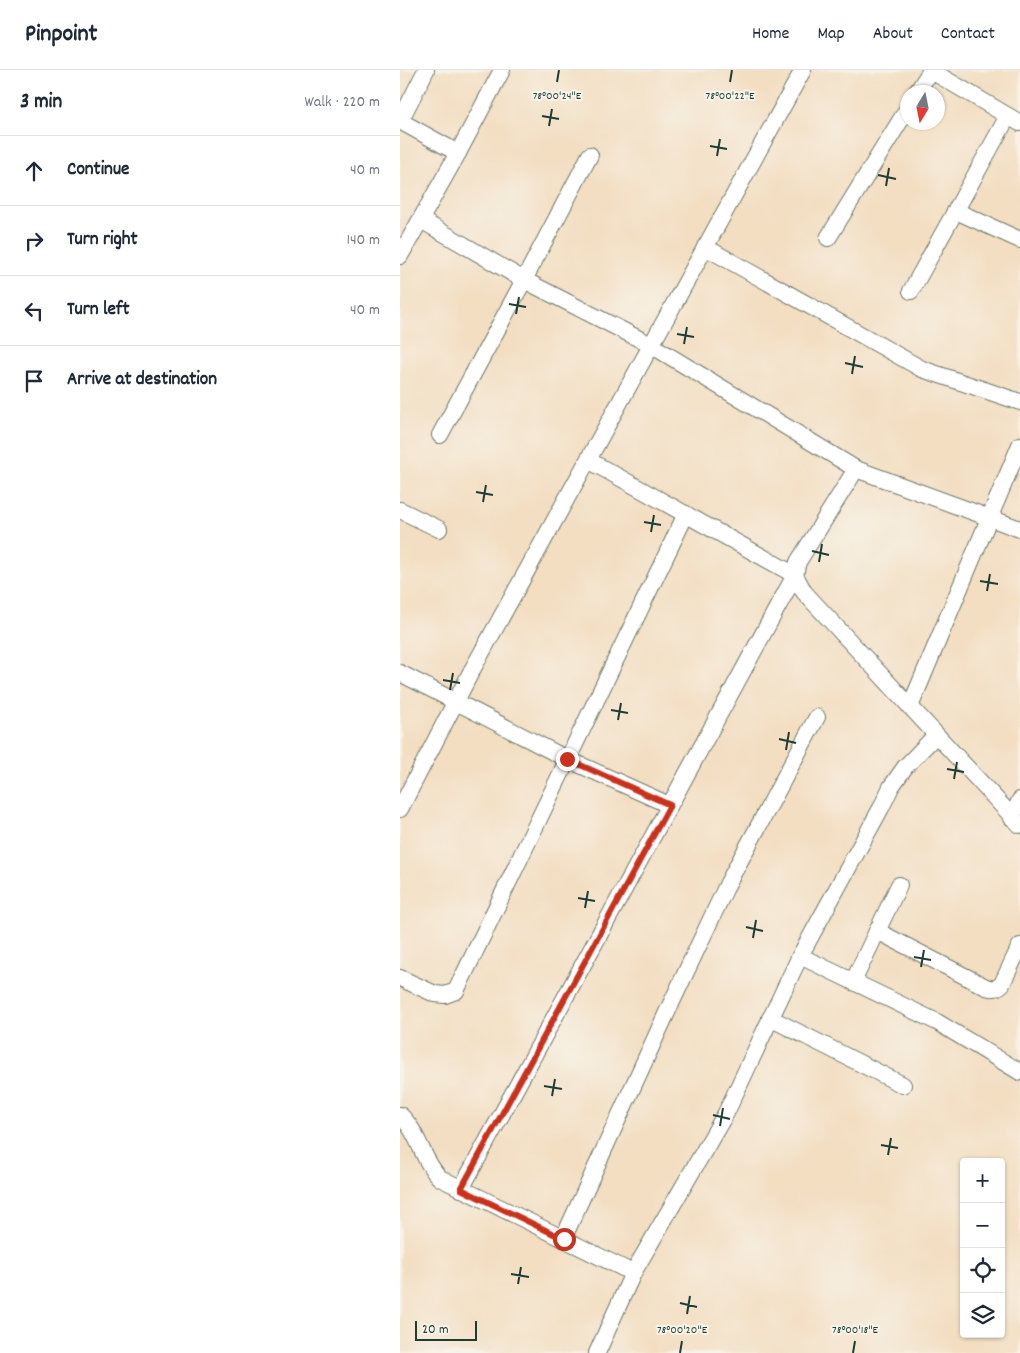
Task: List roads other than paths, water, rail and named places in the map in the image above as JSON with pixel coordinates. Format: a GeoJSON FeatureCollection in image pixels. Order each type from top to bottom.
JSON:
{"type":"FeatureCollection","features":[{"type":"Feature","properties":{"kind":"street"},"geometry":{"type":"LineString","coordinates":[[426,70],[400,121],[458,153]]}},
{"type":"Feature","properties":{"kind":"street"},"geometry":{"type":"LineString","coordinates":[[400,256],[502,70]]}},
{"type":"Feature","properties":{"kind":"street"},"geometry":{"type":"LineString","coordinates":[[400,809],[455,702],[802,70]]}},
{"type":"Feature","properties":{"kind":"street"},"geometry":{"type":"LineString","coordinates":[[911,292],[956,211],[1014,120],[931,70],[921,85]]}},
{"type":"Feature","properties":{"kind":"street"},"geometry":{"type":"LineString","coordinates":[[828,238],[900,121]]}},
{"type":"Feature","properties":{"kind":"street"},"geometry":{"type":"LineString","coordinates":[[440,435],[590,155]]}},
{"type":"Feature","properties":{"kind":"street"},"geometry":{"type":"LineString","coordinates":[[956,211],[1020,240]]}},
{"type":"Feature","properties":{"kind":"street"},"geometry":{"type":"LineString","coordinates":[[421,220],[524,280],[651,345],[856,469],[1020,529]]}},
{"type":"Feature","properties":{"kind":"street"},"geometry":{"type":"LineString","coordinates":[[705,247],[922,369],[1020,402]]}},
{"type":"Feature","properties":{"kind":"street"},"geometry":{"type":"LineString","coordinates":[[910,707],[1020,445]]}},
{"type":"Feature","properties":{"kind":"street"},"geometry":{"type":"LineString","coordinates":[[588,460],[795,574],[804,592],[1016,822]]}},
{"type":"Feature","properties":{"kind":"street"},"geometry":{"type":"LineString","coordinates":[[461,1189],[795,574],[798,562],[856,469]]}},
{"type":"Feature","properties":{"kind":"street"},"geometry":{"type":"LineString","coordinates":[[400,510],[439,529]]}},
{"type":"Feature","properties":{"kind":"street"},"geometry":{"type":"LineString","coordinates":[[400,978],[440,996],[456,991],[686,514]]}},
{"type":"Feature","properties":{"kind":"street"},"geometry":{"type":"LineString","coordinates":[[400,673],[567,759],[670,805]]}},
{"type":"Feature","properties":{"kind":"street"},"geometry":{"type":"LineString","coordinates":[[564,1239],[728,883],[817,717]]}},
{"type":"Feature","properties":{"kind":"street"},"geometry":{"type":"LineString","coordinates":[[597,1353],[633,1273],[726,1113],[800,956],[891,787],[905,767],[936,735]]}},
{"type":"Feature","properties":{"kind":"street"},"geometry":{"type":"LineString","coordinates":[[1016,822],[1020,800]]}},
{"type":"Feature","properties":{"kind":"street"},"geometry":{"type":"LineString","coordinates":[[853,982],[899,885]]}},
{"type":"Feature","properties":{"kind":"street"},"geometry":{"type":"LineString","coordinates":[[877,931],[991,988],[999,987],[1002,984],[1020,946]]}},
{"type":"Feature","properties":{"kind":"street"},"geometry":{"type":"LineString","coordinates":[[800,956],[937,1022],[1020,1072]]}},
{"type":"Feature","properties":{"kind":"street"},"geometry":{"type":"LineString","coordinates":[[770,1018],[903,1085]]}},
{"type":"Feature","properties":{"kind":"street"},"geometry":{"type":"LineString","coordinates":[[400,1115],[410,1127],[432,1171],[440,1178],[633,1273]]}}]}
